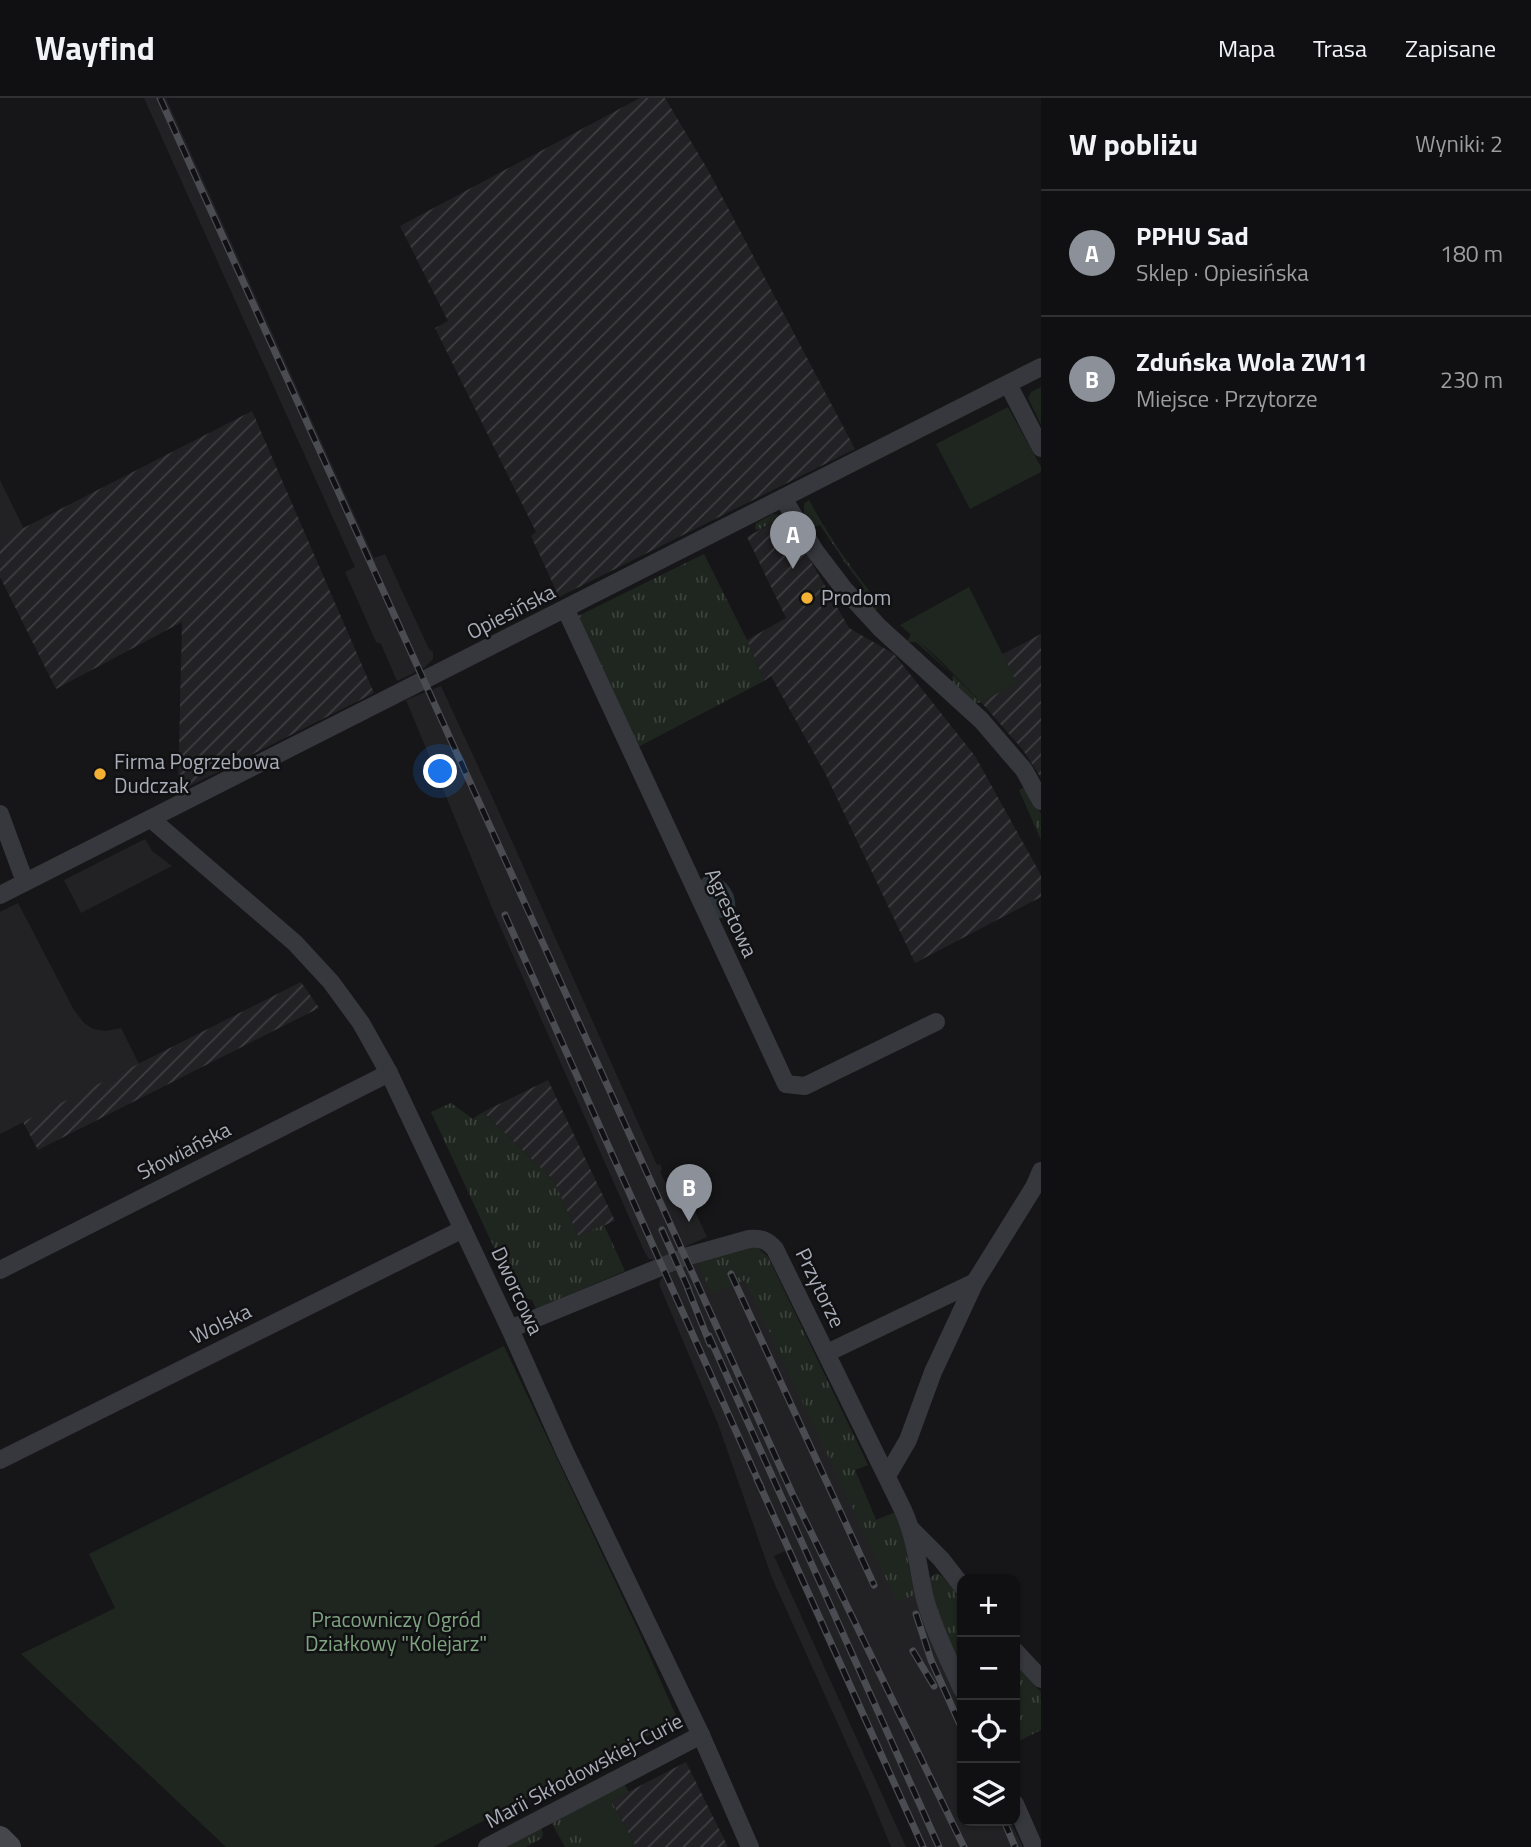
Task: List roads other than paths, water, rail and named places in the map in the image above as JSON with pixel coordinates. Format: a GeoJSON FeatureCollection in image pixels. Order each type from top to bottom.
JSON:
{"type":"FeatureCollection","features":[{"type":"Feature","properties":{"kind":"street","name":"Opiesińska"},"geometry":{"type":"LineString","coordinates":[[0,895],[1041,368]]}},
{"type":"Feature","properties":{"kind":"street"},"geometry":{"type":"LineString","coordinates":[[1008,384],[1041,448]]}},
{"type":"Feature","properties":{"kind":"street"},"geometry":{"type":"LineString","coordinates":[[783,498],[815,551],[844,589],[880,628],[981,720],[1024,770],[1041,801]]}},
{"type":"Feature","properties":{"kind":"street","name":"Agrestowa"},"geometry":{"type":"LineString","coordinates":[[566,610],[786,1084],[805,1086],[936,1023]]}},
{"type":"Feature","properties":{"kind":"street"},"geometry":{"type":"LineString","coordinates":[[0,814],[25,882]]}},
{"type":"Feature","properties":{"kind":"street","name":"Dworcowa"},"geometry":{"type":"LineString","coordinates":[[151,819],[295,943],[331,982],[361,1023],[463,1229],[565,1452],[701,1735],[750,1847]]}},
{"type":"Feature","properties":{"kind":"street","name":"Słowiańska"},"geometry":{"type":"LineString","coordinates":[[0,1270],[388,1073]]}},
{"type":"Feature","properties":{"kind":"street"},"geometry":{"type":"LineString","coordinates":[[887,1476],[908,1440],[933,1372],[975,1282],[1034,1187],[1041,1171]]}},
{"type":"Feature","properties":{"kind":"street","name":"Wolska"},"geometry":{"type":"LineString","coordinates":[[0,1460],[463,1229]]}},
{"type":"Feature","properties":{"kind":"street","name":"Przytorze"},"geometry":{"type":"LineString","coordinates":[[510,1329],[685,1257],[760,1238],[768,1241],[775,1249],[827,1353],[912,1530]]}},
{"type":"Feature","properties":{"kind":"street"},"geometry":{"type":"LineString","coordinates":[[827,1353],[975,1282]]}},
{"type":"Feature","properties":{"kind":"street"},"geometry":{"type":"LineString","coordinates":[[912,1530],[957,1580]]}},
{"type":"Feature","properties":{"kind":"street"},"geometry":{"type":"LineString","coordinates":[[912,1530],[934,1628],[957,1678]]}},
{"type":"Feature","properties":{"kind":"street"},"geometry":{"type":"LineString","coordinates":[[1020,1656],[1041,1679]]}},
{"type":"Feature","properties":{"kind":"street","name":"Marii Skłodowskiej-Curie"},"geometry":{"type":"LineString","coordinates":[[487,1847],[701,1735]]}},
{"type":"Feature","properties":{"kind":"street"},"geometry":{"type":"LineString","coordinates":[[1020,1815],[1034,1847]]}},
{"type":"Feature","properties":{"kind":"street"},"geometry":{"type":"LineString","coordinates":[[0,1838],[9,1847]]}},
{"type":"Feature","properties":{"kind":"railway"},"geometry":{"type":"LineString","coordinates":[[160,98],[792,1493],[964,1847]]}},
{"type":"Feature","properties":{"kind":"railway"},"geometry":{"type":"LineString","coordinates":[[505,915],[761,1487]]}},
{"type":"Feature","properties":{"kind":"railway"},"geometry":{"type":"LineString","coordinates":[[662,1230],[688,1288]]}},
{"type":"Feature","properties":{"kind":"railway"},"geometry":{"type":"LineString","coordinates":[[731,1274],[874,1585]]}},
{"type":"Feature","properties":{"kind":"railway"},"geometry":{"type":"LineString","coordinates":[[688,1289],[710,1344]]}},
{"type":"Feature","properties":{"kind":"railway"},"geometry":{"type":"LineString","coordinates":[[709,1336],[939,1847]]}},
{"type":"Feature","properties":{"kind":"railway"},"geometry":{"type":"LineString","coordinates":[[757,1479],[923,1847]]}},
{"type":"Feature","properties":{"kind":"railway"},"geometry":{"type":"LineString","coordinates":[[916,1614],[931,1660],[957,1718]]}},
{"type":"Feature","properties":{"kind":"railway"},"geometry":{"type":"LineString","coordinates":[[913,1651],[934,1686]]}},
{"type":"Feature","properties":{"kind":"railway"},"geometry":{"type":"LineString","coordinates":[[1006,1826],[1015,1847]]}},
{"type":"Feature","properties":{"kind":"place","name":"PPHU Sad"},"geometry":{"type":"Point","coordinates":[793,569]}},
{"type":"Feature","properties":{"kind":"place","name":"Prodom"},"geometry":{"type":"Point","coordinates":[807,598]}},
{"type":"Feature","properties":{"kind":"place","name":"Firma Pogrzebowa Dudczak"},"geometry":{"type":"Point","coordinates":[100,774]}},
{"type":"Feature","properties":{"kind":"place","name":"Zduńska Wola ZW11"},"geometry":{"type":"Point","coordinates":[689,1222]}},
{"type":"Feature","properties":{"kind":"park label","name":"Pracowniczy Ogród Działkowy \"Kolejarz\""},"geometry":{"type":"Point","coordinates":[396,1632]}}]}
